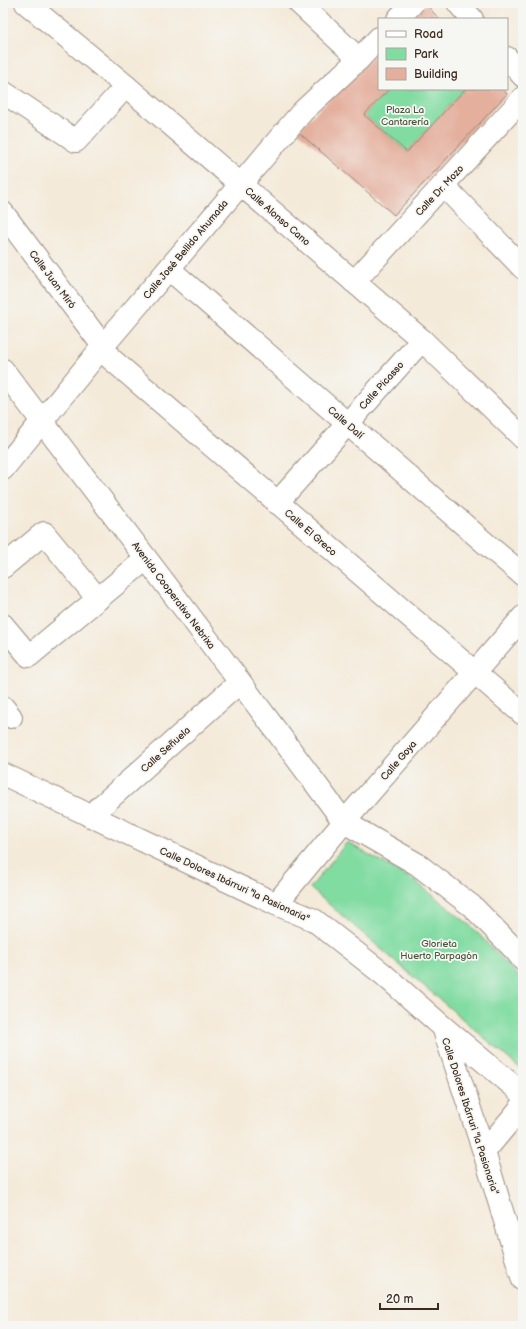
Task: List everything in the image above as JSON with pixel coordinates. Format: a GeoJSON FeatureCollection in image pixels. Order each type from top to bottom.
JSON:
{"type":"FeatureCollection","features":[{"type":"Feature","properties":{"kind":"street","name":"Calle Alonso Cano"},"geometry":{"type":"LineString","coordinates":[[26,3],[126,86],[422,340],[523,438]]}},
{"type":"Feature","properties":{"kind":"street"},"geometry":{"type":"LineString","coordinates":[[300,3],[359,59]]}},
{"type":"Feature","properties":{"kind":"street"},"geometry":{"type":"LineString","coordinates":[[399,18],[413,3]]}},
{"type":"Feature","properties":{"kind":"street"},"geometry":{"type":"LineString","coordinates":[[458,3],[471,18]]}},
{"type":"Feature","properties":{"kind":"street","name":"Calle José Bellido Ahumada"},"geometry":{"type":"LineString","coordinates":[[3,469],[103,346],[302,112],[359,59],[378,39]]}},
{"type":"Feature","properties":{"kind":"street"},"geometry":{"type":"LineString","coordinates":[[508,59],[523,76]]}},
{"type":"Feature","properties":{"kind":"street"},"geometry":{"type":"LineString","coordinates":[[3,92],[76,141],[126,86]]}},
{"type":"Feature","properties":{"kind":"street","name":"Calle Dr. Mozo"},"geometry":{"type":"LineString","coordinates":[[354,282],[523,98]]}},
{"type":"Feature","properties":{"kind":"street"},"geometry":{"type":"LineString","coordinates":[[443,185],[523,268]]}},
{"type":"Feature","properties":{"kind":"street","name":"Calle Juan Miró"},"geometry":{"type":"LineString","coordinates":[[3,213],[103,346]]}},
{"type":"Feature","properties":{"kind":"street","name":"Calle Dalí"},"geometry":{"type":"LineString","coordinates":[[169,269],[492,549],[523,574]]}},
{"type":"Feature","properties":{"kind":"street","name":"Calle Picasso"},"geometry":{"type":"LineString","coordinates":[[277,502],[346,423],[422,340]]}},
{"type":"Feature","properties":{"kind":"street","name":"Calle El Greco"},"geometry":{"type":"LineString","coordinates":[[103,346],[110,358],[523,714]]}},
{"type":"Feature","properties":{"kind":"street","name":"Avenida Cooperativa Nebrixa"},"geometry":{"type":"LineString","coordinates":[[3,370],[240,682],[344,822]]}},
{"type":"Feature","properties":{"kind":"street"},"geometry":{"type":"LineString","coordinates":[[3,567],[44,533],[98,599]]}},
{"type":"Feature","properties":{"kind":"street"},"geometry":{"type":"LineString","coordinates":[[6,635],[29,656],[146,559]]}},
{"type":"Feature","properties":{"kind":"street","name":"Calle Goya"},"geometry":{"type":"LineString","coordinates":[[276,904],[344,822],[523,617]]}},
{"type":"Feature","properties":{"kind":"street","name":"Calle Señuela"},"geometry":{"type":"LineString","coordinates":[[90,816],[240,682]]}},
{"type":"Feature","properties":{"kind":"street","name":"Calle Dolores Ibárruri \"la Pasionaria\""},"geometry":{"type":"LineString","coordinates":[[3,774],[276,904],[314,920],[383,974],[443,1027],[484,1152],[523,1280]]}},
{"type":"Feature","properties":{"kind":"street"},"geometry":{"type":"LineString","coordinates":[[344,822],[417,864],[473,907],[523,960]]}},
{"type":"Feature","properties":{"kind":"street"},"geometry":{"type":"LineString","coordinates":[[443,1027],[523,1094]]}},
{"type":"Feature","properties":{"kind":"street"},"geometry":{"type":"LineString","coordinates":[[484,1152],[523,1105]]}},
{"type":"Feature","properties":{"kind":"green space","name":"Plaza La Cantarería"},"geometry":{"type":"Polygon","coordinates":[[[388,90],[464,90],[407,152],[364,115],[388,90]]]}},
{"type":"Feature","properties":{"kind":"green space","name":"Glorieta Huerto Parpagón"},"geometry":{"type":"Polygon","coordinates":[[[347,842],[415,881],[471,926],[523,981],[523,1071],[310,888],[347,842]]]}},
{"type":"Feature","properties":{"kind":"building"},"geometry":{"type":"Polygon","coordinates":[[[426,4],[438,18],[412,18],[426,4]]]}},
{"type":"Feature","properties":{"kind":"building"},"geometry":{"type":"Polygon","coordinates":[[[378,52],[378,90],[388,90],[364,115],[407,152],[464,90],[504,90],[507,94],[394,215],[297,131],[378,52]]]}}]}
